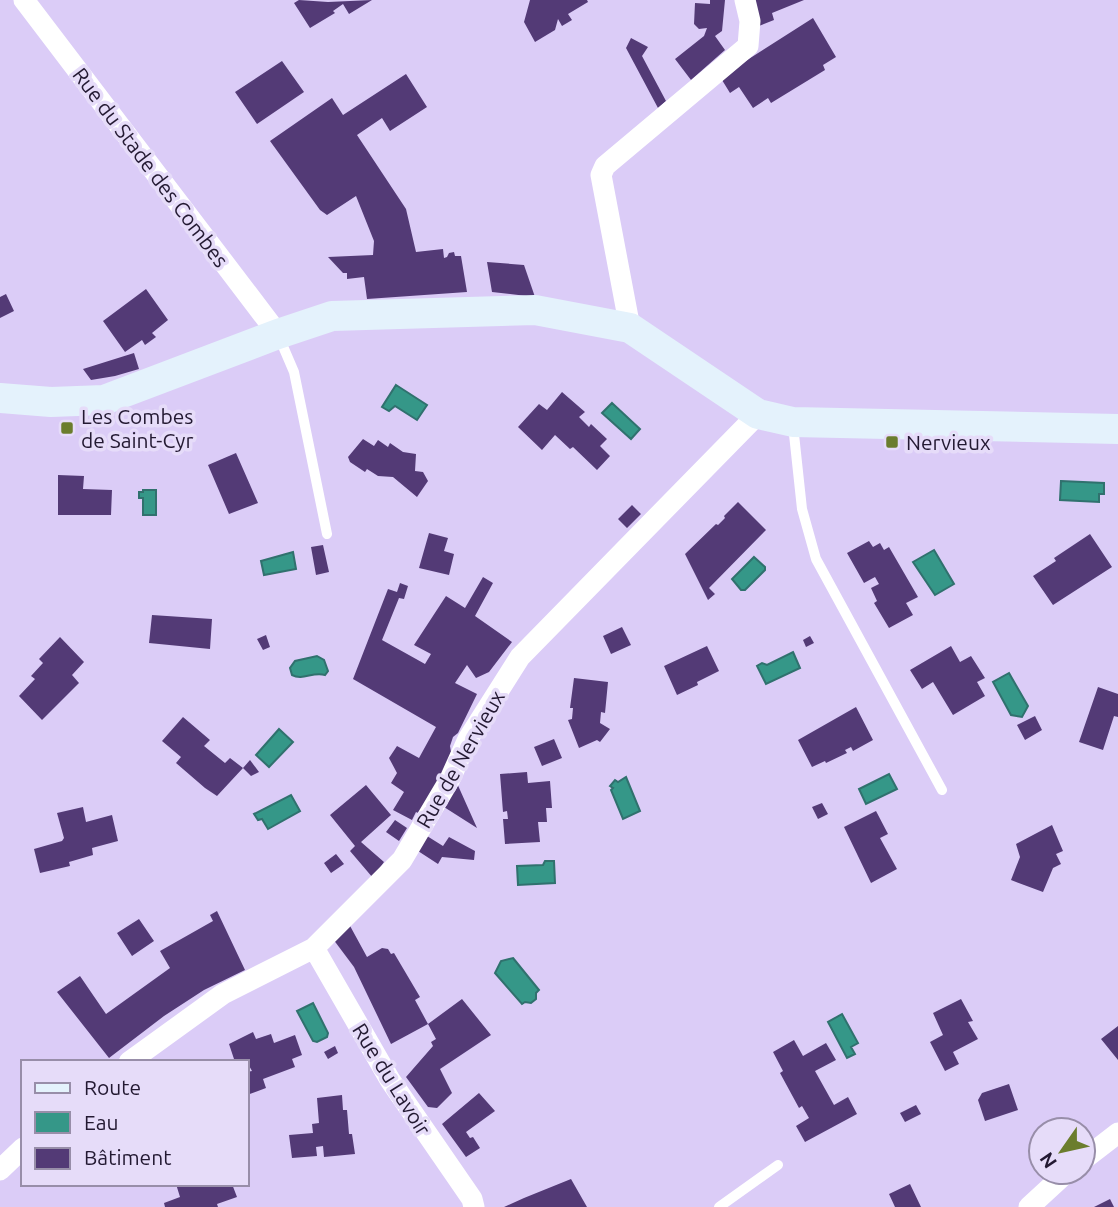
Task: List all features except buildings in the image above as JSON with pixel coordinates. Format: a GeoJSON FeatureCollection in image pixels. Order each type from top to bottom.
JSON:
{"type":"FeatureCollection","features":[{"type":"Feature","properties":{"kind":"main road"},"geometry":{"type":"LineString","coordinates":[[0,398],[51,402],[104,400],[332,316],[535,310],[630,328],[758,414],[793,422],[1118,429]]}},
{"type":"Feature","properties":{"kind":"street","name":"Rue du Stade des Combes"},"geometry":{"type":"LineString","coordinates":[[23,0],[278,334]]}},
{"type":"Feature","properties":{"kind":"street"},"geometry":{"type":"LineString","coordinates":[[630,328],[601,175],[605,166],[748,46],[750,21],[746,0]]}},
{"type":"Feature","properties":{"kind":"street","name":"Rue de Nervieux"},"geometry":{"type":"LineString","coordinates":[[132,1060],[223,994],[314,948],[402,860],[450,779],[468,739],[520,657],[758,414]]}},
{"type":"Feature","properties":{"kind":"street","name":"Rue du Lavoir"},"geometry":{"type":"LineString","coordinates":[[314,948],[390,1080],[472,1199],[474,1207]]}},
{"type":"Feature","properties":{"kind":"street"},"geometry":{"type":"LineString","coordinates":[[1097,1149],[1118,1133]]}},
{"type":"Feature","properties":{"kind":"street"},"geometry":{"type":"LineString","coordinates":[[0,1170],[21,1150]]}},
{"type":"Feature","properties":{"kind":"street"},"geometry":{"type":"LineString","coordinates":[[1029,1207],[1052,1186]]}},
{"type":"Feature","properties":{"kind":"lane"},"geometry":{"type":"LineString","coordinates":[[278,334],[294,372],[327,534]]}},
{"type":"Feature","properties":{"kind":"lane"},"geometry":{"type":"LineString","coordinates":[[793,422],[802,509],[816,559],[942,790]]}},
{"type":"Feature","properties":{"kind":"lane"},"geometry":{"type":"LineString","coordinates":[[719,1207],[778,1165]]}},
{"type":"Feature","properties":{"kind":"water"},"geometry":{"type":"Polygon","coordinates":[[[396,385],[427,405],[417,420],[395,406],[389,411],[382,407],[396,385]]]}},
{"type":"Feature","properties":{"kind":"water"},"geometry":{"type":"Polygon","coordinates":[[[612,403],[640,429],[631,439],[602,413],[612,403]]]}},
{"type":"Feature","properties":{"kind":"water"},"geometry":{"type":"Polygon","coordinates":[[[1061,481],[1104,483],[1104,494],[1099,494],[1099,502],[1060,500],[1061,481]]]}},
{"type":"Feature","properties":{"kind":"water"},"geometry":{"type":"Polygon","coordinates":[[[156,490],[156,515],[143,515],[143,498],[139,498],[139,492],[156,490]]]}},
{"type":"Feature","properties":{"kind":"water"},"geometry":{"type":"Polygon","coordinates":[[[934,550],[954,584],[935,595],[913,562],[934,550]]]}},
{"type":"Feature","properties":{"kind":"water"},"geometry":{"type":"Polygon","coordinates":[[[293,552],[296,569],[264,575],[261,561],[293,552]]]}},
{"type":"Feature","properties":{"kind":"water"},"geometry":{"type":"Polygon","coordinates":[[[754,557],[765,570],[745,590],[741,590],[732,579],[754,557]]]}},
{"type":"Feature","properties":{"kind":"water"},"geometry":{"type":"Polygon","coordinates":[[[793,652],[800,668],[766,684],[757,666],[762,663],[767,665],[793,652]]]}},
{"type":"Feature","properties":{"kind":"water"},"geometry":{"type":"Polygon","coordinates":[[[317,656],[324,660],[328,671],[325,675],[292,675],[290,668],[295,661],[317,656]]]}},
{"type":"Feature","properties":{"kind":"water"},"geometry":{"type":"Polygon","coordinates":[[[1009,673],[1028,706],[1022,717],[1011,715],[993,682],[1009,673]]]}},
{"type":"Feature","properties":{"kind":"water"},"geometry":{"type":"Polygon","coordinates":[[[279,729],[293,742],[269,767],[256,755],[279,729]]]}},
{"type":"Feature","properties":{"kind":"water"},"geometry":{"type":"Polygon","coordinates":[[[889,774],[897,789],[866,804],[859,789],[889,774]]]}},
{"type":"Feature","properties":{"kind":"water"},"geometry":{"type":"Polygon","coordinates":[[[626,777],[640,811],[623,819],[610,786],[615,780],[618,782],[626,777]]]}},
{"type":"Feature","properties":{"kind":"water"},"geometry":{"type":"Polygon","coordinates":[[[291,795],[300,811],[268,829],[262,819],[258,820],[254,814],[291,795]]]}},
{"type":"Feature","properties":{"kind":"water"},"geometry":{"type":"Polygon","coordinates":[[[545,861],[554,861],[555,883],[518,885],[517,866],[543,865],[545,861]]]}},
{"type":"Feature","properties":{"kind":"water"},"geometry":{"type":"Polygon","coordinates":[[[513,958],[539,990],[536,999],[531,1003],[522,1004],[495,973],[501,961],[513,958]]]}},
{"type":"Feature","properties":{"kind":"water"},"geometry":{"type":"Polygon","coordinates":[[[313,1003],[328,1033],[327,1037],[317,1042],[313,1041],[297,1011],[313,1003]]]}},
{"type":"Feature","properties":{"kind":"water"},"geometry":{"type":"Polygon","coordinates":[[[842,1014],[858,1043],[851,1047],[855,1054],[847,1058],[828,1022],[842,1014]]]}},
{"type":"Feature","properties":{"kind":"place","name":"Les Combes de Saint-Cyr"},"geometry":{"type":"Point","coordinates":[67,428]}},
{"type":"Feature","properties":{"kind":"place","name":"Nervieux"},"geometry":{"type":"Point","coordinates":[892,442]}}]}
